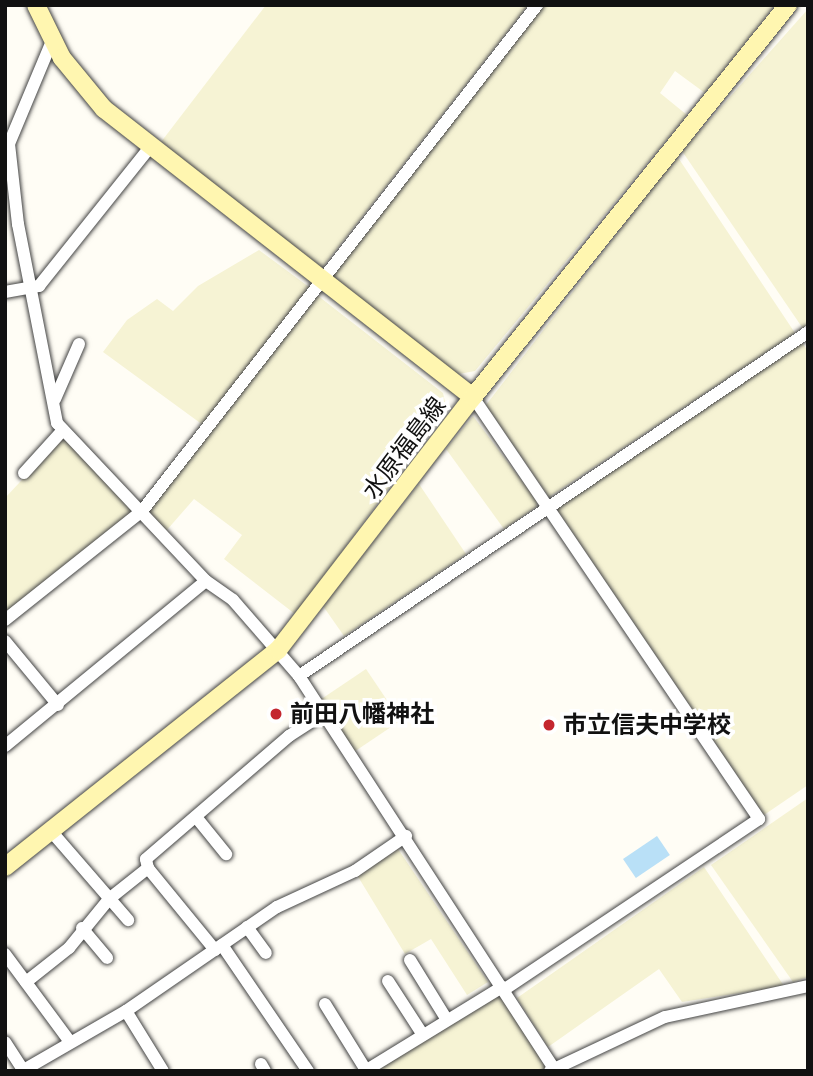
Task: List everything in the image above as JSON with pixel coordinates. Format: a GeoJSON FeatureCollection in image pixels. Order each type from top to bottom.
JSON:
{"type":"FeatureCollection","features":[{"type":"Feature","properties":{"kind":"main road"},"geometry":{"type":"LineString","coordinates":[[36,5],[52,41],[87,91],[150,147],[322,283],[473,397]]}},
{"type":"Feature","properties":{"kind":"main road","name":"水原福島線"},"geometry":{"type":"LineString","coordinates":[[5,867],[278,650],[473,397],[788,5]]}},
{"type":"Feature","properties":{"kind":"street"},"geometry":{"type":"LineString","coordinates":[[5,620],[142,511],[537,5]]}},
{"type":"Feature","properties":{"kind":"street"},"geometry":{"type":"LineString","coordinates":[[52,41],[9,144],[30,289],[55,399],[56,419],[63,430],[206,581],[233,600],[299,676],[406,836],[554,1070],[665,1017],[808,986]]}},
{"type":"Feature","properties":{"kind":"street"},"geometry":{"type":"LineString","coordinates":[[5,292],[40,286],[150,147]]}},
{"type":"Feature","properties":{"kind":"street"},"geometry":{"type":"LineString","coordinates":[[299,676],[808,332]]}},
{"type":"Feature","properties":{"kind":"street"},"geometry":{"type":"LineString","coordinates":[[55,399],[79,344]]}},
{"type":"Feature","properties":{"kind":"street"},"geometry":{"type":"LineString","coordinates":[[325,1004],[366,1071],[447,1020],[503,989],[759,819],[473,397]]}},
{"type":"Feature","properties":{"kind":"street"},"geometry":{"type":"LineString","coordinates":[[24,473],[63,430]]}},
{"type":"Feature","properties":{"kind":"street"},"geometry":{"type":"LineString","coordinates":[[5,746],[206,581]]}},
{"type":"Feature","properties":{"kind":"street"},"geometry":{"type":"LineString","coordinates":[[5,641],[58,705]]}},
{"type":"Feature","properties":{"kind":"street"},"geometry":{"type":"LineString","coordinates":[[308,1071],[219,948],[148,868],[146,859],[289,736],[323,714]]}},
{"type":"Feature","properties":{"kind":"street"},"geometry":{"type":"LineString","coordinates":[[196,817],[226,854]]}},
{"type":"Feature","properties":{"kind":"street"},"geometry":{"type":"LineString","coordinates":[[51,831],[128,920]]}},
{"type":"Feature","properties":{"kind":"street"},"geometry":{"type":"LineString","coordinates":[[5,1042],[23,1070],[126,1011],[277,907],[355,871],[406,836]]}},
{"type":"Feature","properties":{"kind":"street"},"geometry":{"type":"LineString","coordinates":[[26,982],[69,948],[82,928],[109,899],[148,868]]}},
{"type":"Feature","properties":{"kind":"street"},"geometry":{"type":"LineString","coordinates":[[247,927],[266,953]]}},
{"type":"Feature","properties":{"kind":"street"},"geometry":{"type":"LineString","coordinates":[[82,928],[107,958]]}},
{"type":"Feature","properties":{"kind":"street"},"geometry":{"type":"LineString","coordinates":[[5,954],[70,1042]]}},
{"type":"Feature","properties":{"kind":"street"},"geometry":{"type":"LineString","coordinates":[[410,960],[447,1020]]}},
{"type":"Feature","properties":{"kind":"street"},"geometry":{"type":"LineString","coordinates":[[388,981],[423,1035]]}},
{"type":"Feature","properties":{"kind":"street"},"geometry":{"type":"LineString","coordinates":[[126,1011],[163,1071]]}},
{"type":"Feature","properties":{"kind":"shaded area"},"geometry":{"type":"Polygon","coordinates":[[[266,5],[528,5],[321,269],[161,142],[266,5]]]}},
{"type":"Feature","properties":{"kind":"shaded area"},"geometry":{"type":"Polygon","coordinates":[[[542,5],[775,5],[705,93],[675,71],[660,93],[687,115],[475,371],[453,375],[328,278],[542,5]]]}},
{"type":"Feature","properties":{"kind":"shaded area"},"geometry":{"type":"Polygon","coordinates":[[[808,9],[808,336],[682,151],[808,9]]]}},
{"type":"Feature","properties":{"kind":"shaded area"},"geometry":{"type":"Polygon","coordinates":[[[677,156],[795,333],[549,497],[486,405],[677,156]]]}},
{"type":"Feature","properties":{"kind":"shaded area"},"geometry":{"type":"Polygon","coordinates":[[[259,250],[309,287],[203,425],[103,352],[127,320],[157,299],[173,311],[198,286],[259,250]]]}},
{"type":"Feature","properties":{"kind":"shaded area"},"geometry":{"type":"Polygon","coordinates":[[[317,295],[443,393],[447,410],[295,614],[224,559],[242,535],[194,499],[166,531],[148,510],[317,295]]]}},
{"type":"Feature","properties":{"kind":"shaded area"},"geometry":{"type":"Polygon","coordinates":[[[801,341],[808,351],[808,785],[764,815],[556,508],[801,341]]]}},
{"type":"Feature","properties":{"kind":"shaded area"},"geometry":{"type":"Polygon","coordinates":[[[473,416],[537,501],[536,507],[504,529],[446,449],[473,416]]]}},
{"type":"Feature","properties":{"kind":"shaded area"},"geometry":{"type":"Polygon","coordinates":[[[63,436],[134,510],[5,616],[5,498],[63,436]]]}},
{"type":"Feature","properties":{"kind":"shaded area"},"geometry":{"type":"Polygon","coordinates":[[[419,484],[466,554],[344,636],[323,606],[419,484]]]}},
{"type":"Feature","properties":{"kind":"shaded area"},"geometry":{"type":"Polygon","coordinates":[[[366,669],[401,720],[354,752],[320,700],[366,669]]]}},
{"type":"Feature","properties":{"kind":"shaded area"},"geometry":{"type":"Polygon","coordinates":[[[808,798],[808,977],[793,982],[711,865],[808,798]]]}},
{"type":"Feature","properties":{"kind":"shaded area"},"geometry":{"type":"Polygon","coordinates":[[[398,849],[488,982],[467,995],[431,939],[405,954],[357,875],[398,849]]]}},
{"type":"Feature","properties":{"kind":"shaded area"},"geometry":{"type":"Polygon","coordinates":[[[704,867],[784,986],[682,1002],[659,969],[548,1047],[517,998],[704,867]]]}},
{"type":"Feature","properties":{"kind":"shaded area"},"geometry":{"type":"Polygon","coordinates":[[[499,992],[546,1068],[541,1071],[369,1071],[499,992]]]}},
{"type":"Feature","properties":{"kind":"water"},"geometry":{"type":"Polygon","coordinates":[[[657,836],[670,855],[636,878],[623,859],[657,836]]]}},
{"type":"Feature","properties":{"kind":"place","name":"前田八幡神社"},"geometry":{"type":"Point","coordinates":[276,714]}},
{"type":"Feature","properties":{"kind":"place","name":"市立信夫中学校"},"geometry":{"type":"Point","coordinates":[549,725]}}]}
